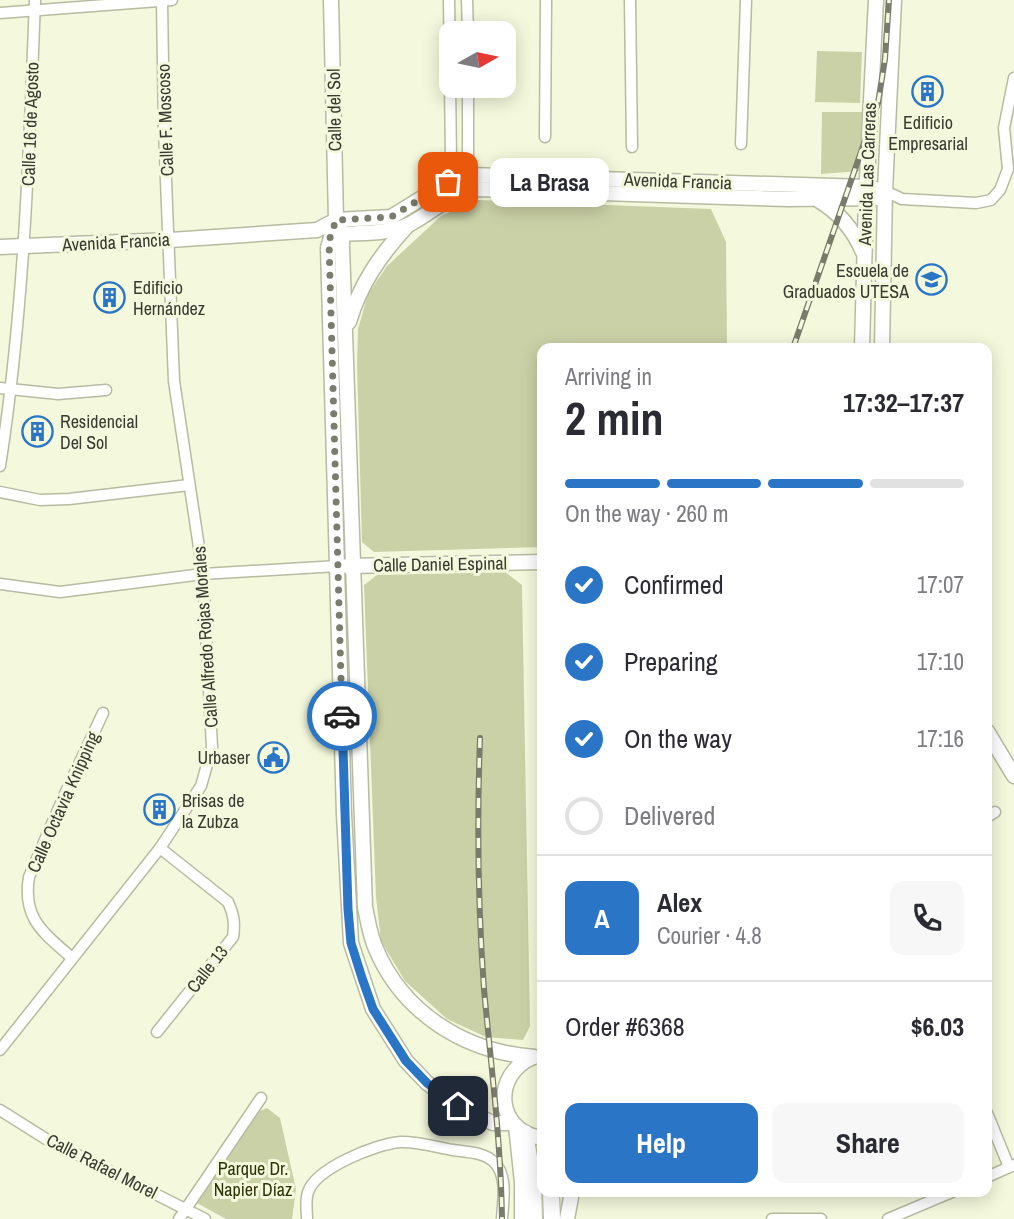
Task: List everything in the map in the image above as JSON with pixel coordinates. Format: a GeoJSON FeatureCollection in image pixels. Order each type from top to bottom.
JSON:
{"type":"FeatureCollection","features":[{"type":"Feature","properties":{"kind":"highway"},"geometry":{"type":"LineString","coordinates":[[518,1127],[534,1194],[534,1219]]}},
{"type":"Feature","properties":{"kind":"highway"},"geometry":{"type":"LineString","coordinates":[[551,1197],[552,1219]]}},
{"type":"Feature","properties":{"kind":"main road","name":"Calle del Sol"},"geometry":{"type":"LineString","coordinates":[[331,0],[331,230],[345,337],[365,907],[375,947],[391,978],[415,1008],[444,1031],[489,1048],[537,1056]]}},
{"type":"Feature","properties":{"kind":"main road","name":"Avenida Las Carreras"},"geometry":{"type":"LineString","coordinates":[[862,343],[866,193],[876,0]]}},
{"type":"Feature","properties":{"kind":"main road","name":"Avenida Las Carreras"},"geometry":{"type":"LineString","coordinates":[[882,343],[885,195],[894,0]]}},
{"type":"Feature","properties":{"kind":"main road","name":"Avenida Francia"},"geometry":{"type":"LineString","coordinates":[[0,247],[331,230],[390,230],[408,225],[462,187],[469,175],[885,195]]}},
{"type":"Feature","properties":{"kind":"main road","name":"Avenida Francia"},"geometry":{"type":"LineString","coordinates":[[331,230],[391,217],[462,187],[816,199],[866,193]]}},
{"type":"Feature","properties":{"kind":"main road"},"geometry":{"type":"LineString","coordinates":[[816,199],[842,218],[858,240],[864,255]]}},
{"type":"Feature","properties":{"kind":"main road"},"geometry":{"type":"LineString","coordinates":[[345,337],[353,307],[367,277],[384,251],[408,225]]}},
{"type":"Feature","properties":{"kind":"main road","name":"Calle del Sol"},"geometry":{"type":"LineString","coordinates":[[331,230],[328,248],[344,815],[351,943],[373,1009],[406,1061],[427,1083],[472,1114],[493,1123],[518,1127],[537,1136]]}},
{"type":"Feature","properties":{"kind":"main road","name":"Calle Daniel Espinal"},"geometry":{"type":"LineString","coordinates":[[338,566],[537,562]]}},
{"type":"Feature","properties":{"kind":"main road"},"geometry":{"type":"LineString","coordinates":[[992,736],[1007,752],[1014,776]]}},
{"type":"Feature","properties":{"kind":"main road"},"geometry":{"type":"LineString","coordinates":[[344,815],[361,815]]}},
{"type":"Feature","properties":{"kind":"main road"},"geometry":{"type":"LineString","coordinates":[[522,1219],[518,1127],[506,1109],[505,1087],[516,1068],[537,1057]]}},
{"type":"Feature","properties":{"kind":"main road"},"geometry":{"type":"LineString","coordinates":[[567,1219],[570,1197]]}},
{"type":"Feature","properties":{"kind":"street"},"geometry":{"type":"LineString","coordinates":[[0,13],[34,5],[172,0]]}},
{"type":"Feature","properties":{"kind":"street"},"geometry":{"type":"LineString","coordinates":[[449,0],[451,161],[462,187]]}},
{"type":"Feature","properties":{"kind":"street"},"geometry":{"type":"LineString","coordinates":[[467,0],[468,21]]}},
{"type":"Feature","properties":{"kind":"street"},"geometry":{"type":"LineString","coordinates":[[545,137],[546,0]]}},
{"type":"Feature","properties":{"kind":"street"},"geometry":{"type":"LineString","coordinates":[[630,0],[632,148]]}},
{"type":"Feature","properties":{"kind":"street"},"geometry":{"type":"LineString","coordinates":[[741,144],[746,0]]}},
{"type":"Feature","properties":{"kind":"street","name":"Calle F. Moscoso"},"geometry":{"type":"LineString","coordinates":[[162,1],[164,130],[170,240]]}},
{"type":"Feature","properties":{"kind":"street","name":"Calle 16 de Agosto"},"geometry":{"type":"LineString","coordinates":[[0,466],[12,389],[24,247],[34,5]]}},
{"type":"Feature","properties":{"kind":"street"},"geometry":{"type":"LineString","coordinates":[[885,195],[902,199],[976,203],[991,200],[1000,190],[1008,169],[1004,128],[1014,78]]}},
{"type":"Feature","properties":{"kind":"street"},"geometry":{"type":"LineString","coordinates":[[468,98],[469,175]]}},
{"type":"Feature","properties":{"kind":"street","name":"Calle Alfredo Rojas Morales"},"geometry":{"type":"LineString","coordinates":[[1,1047],[160,848],[201,786],[209,761],[212,733],[203,574],[174,381],[170,240]]}},
{"type":"Feature","properties":{"kind":"street"},"geometry":{"type":"LineString","coordinates":[[0,388],[58,394],[106,390]]}},
{"type":"Feature","properties":{"kind":"street"},"geometry":{"type":"LineString","coordinates":[[0,492],[40,500],[69,499],[188,485]]}},
{"type":"Feature","properties":{"kind":"street"},"geometry":{"type":"LineString","coordinates":[[0,584],[60,592],[203,574],[338,566]]}},
{"type":"Feature","properties":{"kind":"street","name":"Calle Octavia Knipping"},"geometry":{"type":"LineString","coordinates":[[72,958],[40,928],[29,908],[27,889],[29,877],[103,713]]}},
{"type":"Feature","properties":{"kind":"street","name":"Calle 13"},"geometry":{"type":"LineString","coordinates":[[157,1032],[233,937],[235,925],[228,902],[160,848]]}},
{"type":"Feature","properties":{"kind":"street"},"geometry":{"type":"LineString","coordinates":[[179,1219],[261,1098]]}},
{"type":"Feature","properties":{"kind":"street","name":"Calle Rafael Morel"},"geometry":{"type":"LineString","coordinates":[[0,1110],[46,1139],[205,1219]]}},
{"type":"Feature","properties":{"kind":"street"},"geometry":{"type":"LineString","coordinates":[[992,1124],[1012,1166],[992,1175]]}},
{"type":"Feature","properties":{"kind":"street"},"geometry":{"type":"LineString","coordinates":[[307,1219],[308,1190],[323,1174],[381,1145],[403,1142],[478,1154],[493,1161],[501,1174],[502,1219]]}},
{"type":"Feature","properties":{"kind":"street"},"geometry":{"type":"LineString","coordinates":[[888,1219],[939,1197]]}},
{"type":"Feature","properties":{"kind":"street"},"geometry":{"type":"LineString","coordinates":[[772,1219],[821,1219]]}},
{"type":"Feature","properties":{"kind":"green space"},"geometry":{"type":"Polygon","coordinates":[[[817,51],[862,52],[860,103],[815,102],[817,51]]]}},
{"type":"Feature","properties":{"kind":"green space"},"geometry":{"type":"Polygon","coordinates":[[[822,112],[862,112],[861,171],[821,174],[822,112]]]}},
{"type":"Feature","properties":{"kind":"green space"},"geometry":{"type":"Polygon","coordinates":[[[478,200],[711,209],[726,242],[727,343],[537,343],[537,547],[374,552],[362,542],[358,329],[368,294],[387,266],[441,216],[478,200]]]}},
{"type":"Feature","properties":{"kind":"green space"},"geometry":{"type":"Polygon","coordinates":[[[505,572],[522,585],[530,1026],[523,1040],[486,1037],[447,1019],[405,981],[381,941],[376,897],[364,585],[377,575],[505,572]]]}},
{"type":"Feature","properties":{"kind":"green space","name":"Parque Dr. Napier Díaz"},"geometry":{"type":"Polygon","coordinates":[[[267,1108],[280,1118],[296,1189],[292,1219],[226,1219],[195,1202],[242,1118],[267,1108]]]}},
{"type":"Feature","properties":{"kind":"railway"},"geometry":{"type":"LineString","coordinates":[[795,343],[878,103],[885,59],[889,0]]}},
{"type":"Feature","properties":{"kind":"railway"},"geometry":{"type":"LineString","coordinates":[[480,738],[480,927],[498,1133],[502,1219]]}},
{"type":"Feature","properties":{"kind":"way so far"},"geometry":{"type":"LineString","coordinates":[[342,716],[329,241],[336,220],[391,217],[448,182]]}},
{"type":"Feature","properties":{"kind":"place","name":"Edificio Empresarial"},"geometry":{"type":"Point","coordinates":[928,92]}},
{"type":"Feature","properties":{"kind":"place","name":"La Brasa"},"geometry":{"type":"Point","coordinates":[448,182]}},
{"type":"Feature","properties":{"kind":"place","name":"Escuela de Graduados UTESA"},"geometry":{"type":"Point","coordinates":[932,280]}},
{"type":"Feature","properties":{"kind":"place","name":"Edificio Hernández"},"geometry":{"type":"Point","coordinates":[110,297]}},
{"type":"Feature","properties":{"kind":"place","name":"Residencial Del Sol"},"geometry":{"type":"Point","coordinates":[37,431]}},
{"type":"Feature","properties":{"kind":"place","name":"Urbaser"},"geometry":{"type":"Point","coordinates":[273,757]}},
{"type":"Feature","properties":{"kind":"place","name":"Brisas de la Zubza"},"geometry":{"type":"Point","coordinates":[159,810]}},
{"type":"Feature","properties":{"kind":"route"},"geometry":{"type":"LineString","coordinates":[[342,716],[351,943],[373,1009],[387,1034],[406,1061],[427,1083],[458,1106]]}}]}
